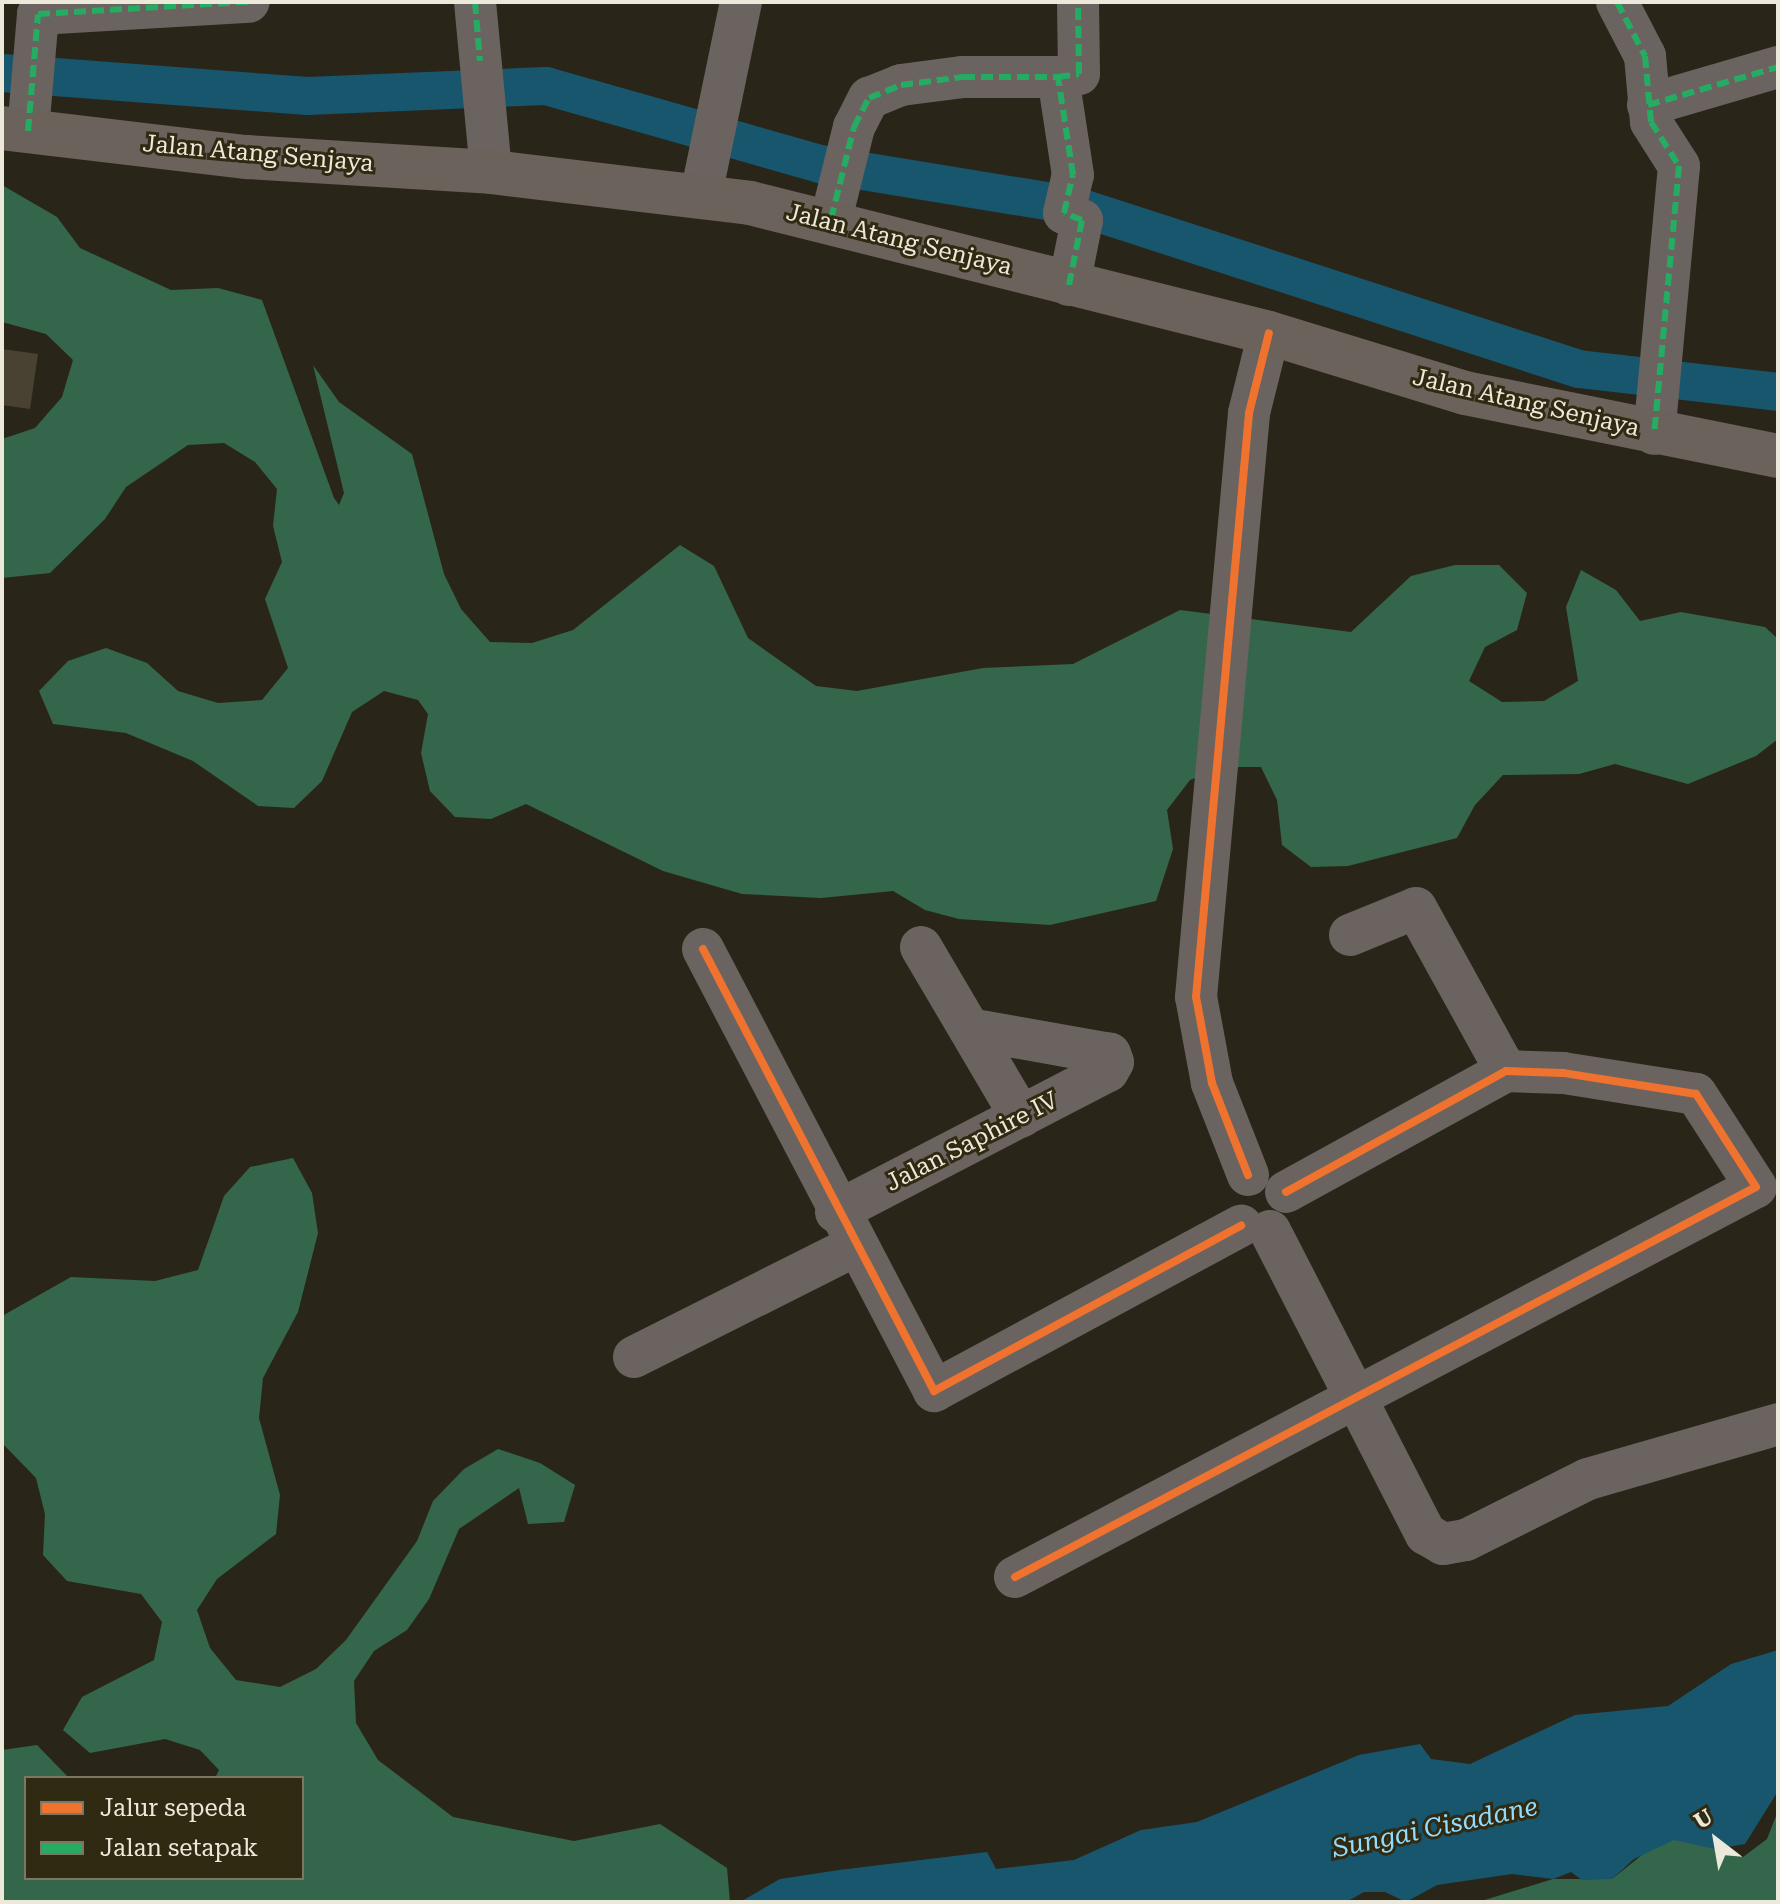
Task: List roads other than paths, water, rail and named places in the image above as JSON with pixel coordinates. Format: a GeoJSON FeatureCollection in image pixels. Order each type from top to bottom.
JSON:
{"type":"FeatureCollection","features":[{"type":"Feature","properties":{"kind":"main road","name":"Jalan Atang Senjaya"},"geometry":{"type":"LineString","coordinates":[[19,125],[247,157],[490,156],[701,195],[836,204],[1069,285],[1269,333],[1465,393],[1655,423],[1778,456]]}},
{"type":"Feature","properties":{"kind":"street"},"geometry":{"type":"LineString","coordinates":[[19,125],[41,13],[249,2]]}},
{"type":"Feature","properties":{"kind":"street"},"geometry":{"type":"LineString","coordinates":[[475,2],[490,156]]}},
{"type":"Feature","properties":{"kind":"street"},"geometry":{"type":"LineString","coordinates":[[701,195],[741,2]]}},
{"type":"Feature","properties":{"kind":"street"},"geometry":{"type":"LineString","coordinates":[[836,204],[854,127],[869,98],[901,85],[963,77],[1058,77],[1079,74],[1078,2]]}},
{"type":"Feature","properties":{"kind":"street"},"geometry":{"type":"LineString","coordinates":[[1617,2],[1645,56],[1648,105],[1653,126],[1679,168],[1655,423]]}},
{"type":"Feature","properties":{"kind":"street"},"geometry":{"type":"LineString","coordinates":[[1648,105],[1778,67]]}},
{"type":"Feature","properties":{"kind":"street"},"geometry":{"type":"LineString","coordinates":[[1058,77],[1069,194],[1082,220],[1069,285]]}},
{"type":"Feature","properties":{"kind":"street"},"geometry":{"type":"LineString","coordinates":[[1248,1175],[1212,1083],[1196,997],[1249,413],[1269,333]]}},
{"type":"Feature","properties":{"kind":"street"},"geometry":{"type":"LineString","coordinates":[[1350,935],[1403,908],[1416,908],[1506,1071]]}},
{"type":"Feature","properties":{"kind":"street"},"geometry":{"type":"LineString","coordinates":[[921,947],[1021,1117]]}},
{"type":"Feature","properties":{"kind":"street"},"geometry":{"type":"LineString","coordinates":[[703,949],[846,1229],[934,1391],[1287,1211],[1286,1192],[1277,1181],[1248,1175]]}},
{"type":"Feature","properties":{"kind":"street","name":"Jalan Saphire IV"},"geometry":{"type":"LineString","coordinates":[[634,1357],[846,1229],[1021,1117],[1108,1071],[1110,1054],[970,1029]]}},
{"type":"Feature","properties":{"kind":"street"},"geometry":{"type":"LineString","coordinates":[[1015,1577],[1767,1181],[1696,1094],[1563,1073],[1506,1071],[1286,1192]]}},
{"type":"Feature","properties":{"kind":"street"},"geometry":{"type":"LineString","coordinates":[[1248,1175],[1231,1198],[1256,1228],[1355,1398],[1426,1534],[1443,1544],[1466,1540],[1588,1479],[1778,1424]]}},
{"type":"Feature","properties":{"kind":"water","name":"Sungai Cisadane"},"geometry":{"type":"Polygon","coordinates":[[[1778,1650],[1778,1791],[1745,1844],[1715,1849],[1674,1840],[1634,1859],[1612,1879],[1582,1880],[1571,1872],[1553,1879],[1512,1874],[1437,1885],[1406,1902],[1385,1892],[1364,1892],[1346,1902],[740,1902],[780,1879],[839,1870],[987,1852],[996,1869],[1074,1860],[1141,1830],[1197,1822],[1359,1755],[1420,1744],[1431,1759],[1470,1764],[1575,1715],[1668,1706],[1731,1664],[1778,1650]]]}},
{"type":"Feature","properties":{"kind":"waterway"},"geometry":{"type":"LineString","coordinates":[[2,73],[307,96],[546,86],[820,164],[1076,206],[1579,369],[1778,392]]}}]}
